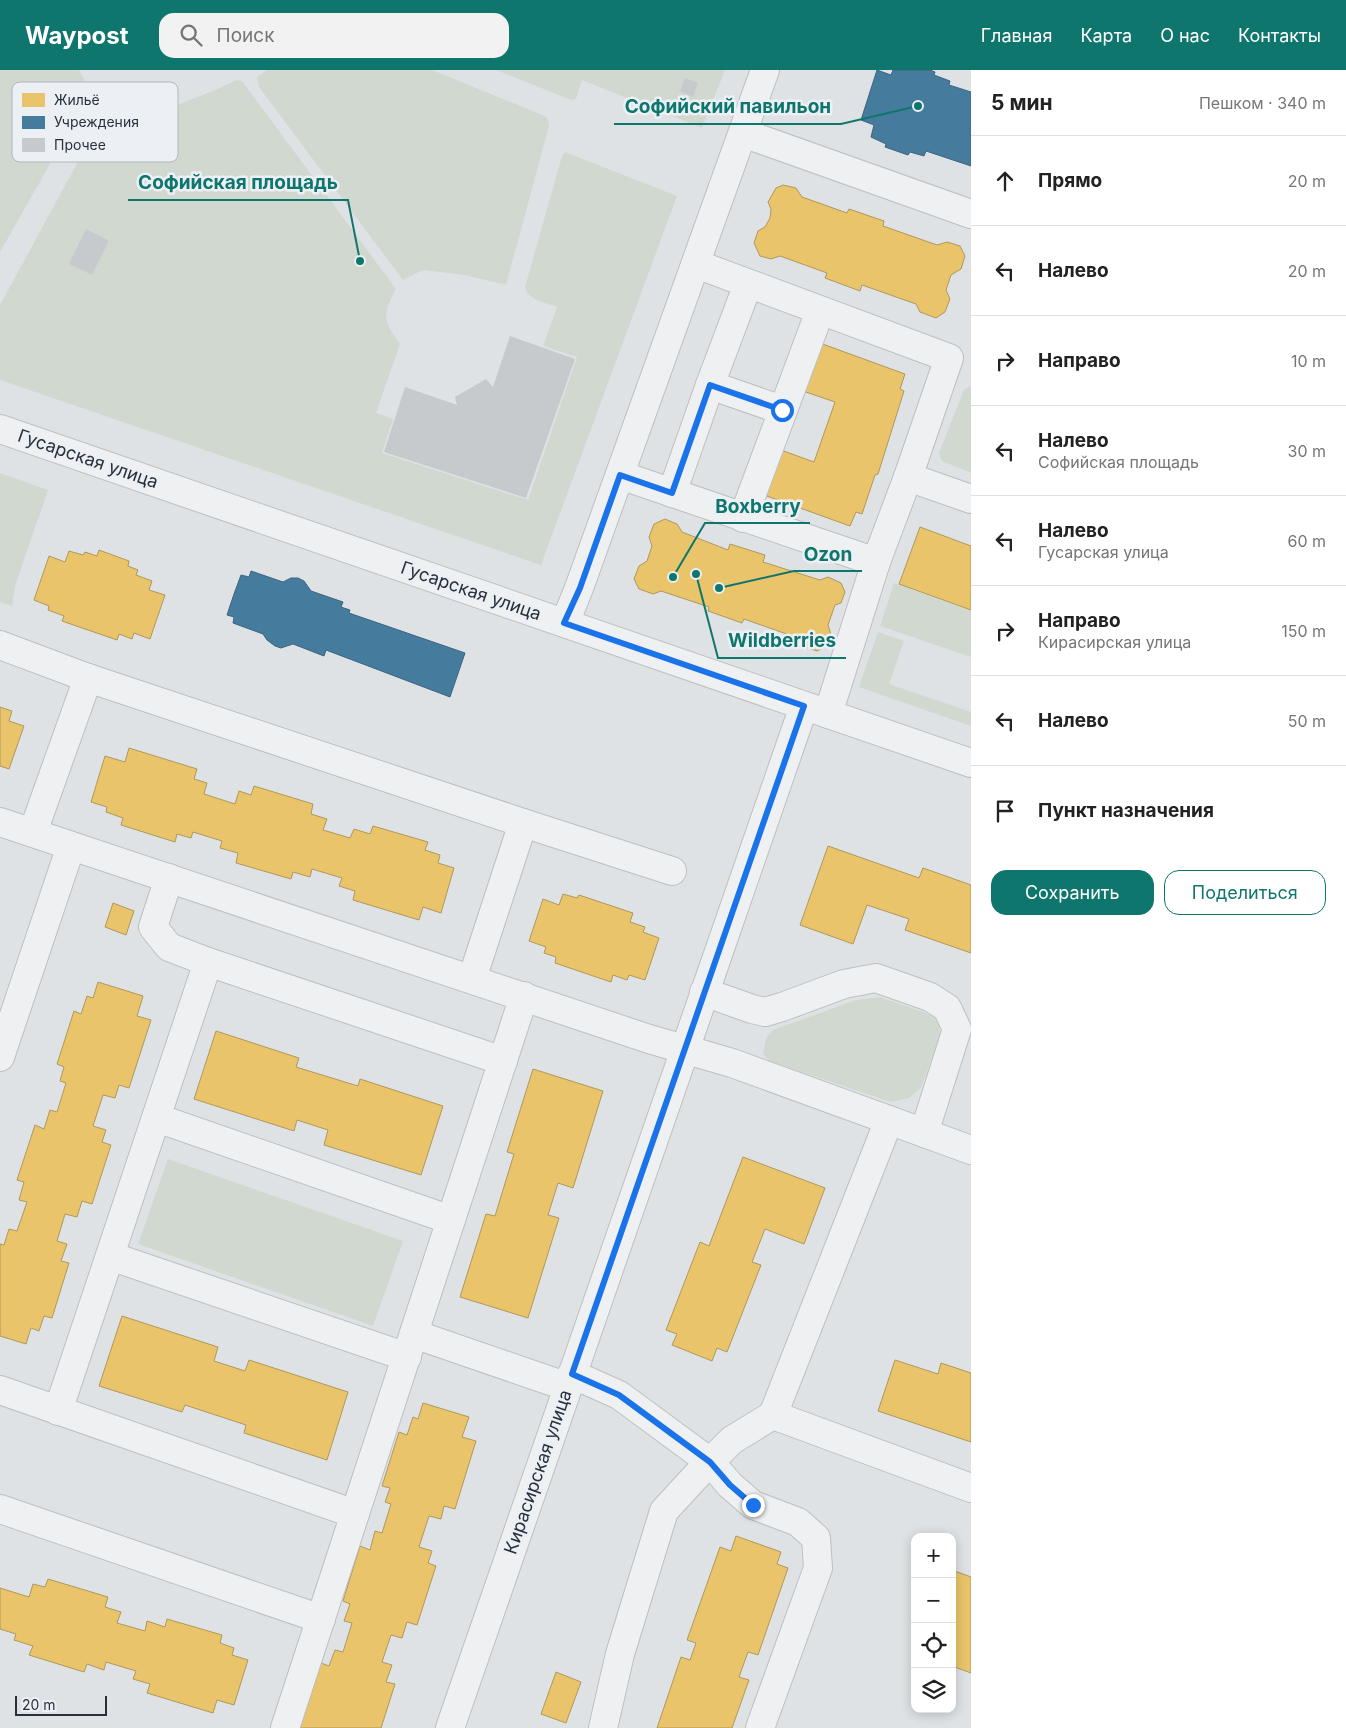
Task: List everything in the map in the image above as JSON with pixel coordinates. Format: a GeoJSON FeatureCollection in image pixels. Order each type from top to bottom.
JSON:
{"type":"FeatureCollection","features":[{"type":"Feature","properties":{"kind":"street"},"geometry":{"type":"LineString","coordinates":[[564,623],[580,588],[765,70]]}},
{"type":"Feature","properties":{"kind":"street"},"geometry":{"type":"LineString","coordinates":[[743,133],[971,214]]}},
{"type":"Feature","properties":{"kind":"street"},"geometry":{"type":"LineString","coordinates":[[696,264],[960,362]]}},
{"type":"Feature","properties":{"kind":"street"},"geometry":{"type":"LineString","coordinates":[[672,493],[748,284]]}},
{"type":"Feature","properties":{"kind":"street"},"geometry":{"type":"LineString","coordinates":[[743,518],[820,311]]}},
{"type":"Feature","properties":{"kind":"street","name":"Кирасирская улица"},"geometry":{"type":"LineString","coordinates":[[450,1728],[704,992],[908,478],[960,362]]}},
{"type":"Feature","properties":{"kind":"street"},"geometry":{"type":"LineString","coordinates":[[710,385],[782,410]]}},
{"type":"Feature","properties":{"kind":"street","name":"Гусарская улица"},"geometry":{"type":"LineString","coordinates":[[0,429],[971,764]]}},
{"type":"Feature","properties":{"kind":"street"},"geometry":{"type":"LineString","coordinates":[[620,475],[876,562]]}},
{"type":"Feature","properties":{"kind":"street"},"geometry":{"type":"LineString","coordinates":[[908,478],[971,499]]}},
{"type":"Feature","properties":{"kind":"street"},"geometry":{"type":"LineString","coordinates":[[0,644],[88,678],[672,871]]}},
{"type":"Feature","properties":{"kind":"street"},"geometry":{"type":"LineString","coordinates":[[33,832],[88,678]]}},
{"type":"Feature","properties":{"kind":"street"},"geometry":{"type":"LineString","coordinates":[[472,979],[523,823]]}},
{"type":"Feature","properties":{"kind":"street"},"geometry":{"type":"LineString","coordinates":[[1,826],[33,832],[649,1039],[732,1064],[971,1150]]}},
{"type":"Feature","properties":{"kind":"street"},"geometry":{"type":"LineString","coordinates":[[0,1057],[71,846]]}},
{"type":"Feature","properties":{"kind":"street"},"geometry":{"type":"LineString","coordinates":[[170,878],[153,927],[169,947],[503,1062]]}},
{"type":"Feature","properties":{"kind":"street"},"geometry":{"type":"LineString","coordinates":[[58,1411],[208,962]]}},
{"type":"Feature","properties":{"kind":"street"},"geometry":{"type":"LineString","coordinates":[[704,992],[765,1012],[844,984],[876,978],[930,998],[947,1008],[957,1029],[924,1133]]}},
{"type":"Feature","properties":{"kind":"street"},"geometry":{"type":"LineString","coordinates":[[285,1728],[524,996]]}},
{"type":"Feature","properties":{"kind":"street"},"geometry":{"type":"LineString","coordinates":[[157,1118],[451,1220]]}},
{"type":"Feature","properties":{"kind":"street"},"geometry":{"type":"LineString","coordinates":[[603,1728],[620,1654],[664,1511],[732,1440],[773,1415],[888,1120]]}},
{"type":"Feature","properties":{"kind":"street"},"geometry":{"type":"LineString","coordinates":[[110,1256],[410,1345],[570,1381],[619,1395],[710,1462],[730,1485],[753,1505],[798,1522],[816,1538],[818,1568],[760,1728]]}},
{"type":"Feature","properties":{"kind":"street"},"geometry":{"type":"LineString","coordinates":[[0,1390],[355,1514]]}},
{"type":"Feature","properties":{"kind":"street"},"geometry":{"type":"LineString","coordinates":[[773,1415],[971,1488]]}},
{"type":"Feature","properties":{"kind":"street"},"geometry":{"type":"LineString","coordinates":[[0,1509],[321,1618]]}},
{"type":"Feature","properties":{"kind":"shaded area"},"geometry":{"type":"Polygon","coordinates":[[[0,70],[79,70],[86,82],[12,82],[12,162],[51,162],[0,252],[0,70]]]}},
{"type":"Feature","properties":{"kind":"shaded area"},"geometry":{"type":"Polygon","coordinates":[[[267,70],[432,70],[545,116],[549,126],[506,285],[465,275],[423,270],[403,280],[259,87],[257,77],[267,70]]]}},
{"type":"Feature","properties":{"kind":"shaded area"},"geometry":{"type":"Polygon","coordinates":[[[496,70],[725,70],[702,128],[582,80],[576,99],[571,100],[496,70]]]}},
{"type":"Feature","properties":{"kind":"shaded area"},"geometry":{"type":"Polygon","coordinates":[[[237,80],[242,81],[396,289],[388,305],[386,317],[390,329],[400,344],[376,413],[393,419],[382,453],[528,500],[577,357],[543,346],[557,307],[533,298],[525,287],[562,156],[565,152],[677,196],[541,565],[0,380],[0,305],[78,162],[178,162],[178,105],[237,80]]]}},
{"type":"Feature","properties":{"kind":"shaded area"},"geometry":{"type":"Polygon","coordinates":[[[971,386],[971,473],[942,461],[939,453],[964,390],[971,386]]]}},
{"type":"Feature","properties":{"kind":"shaded area"},"geometry":{"type":"Polygon","coordinates":[[[0,473],[48,490],[15,586],[12,606],[0,602],[0,473]]]}},
{"type":"Feature","properties":{"kind":"shaded area"},"geometry":{"type":"Polygon","coordinates":[[[894,583],[971,611],[971,657],[880,626],[894,583]]]}},
{"type":"Feature","properties":{"kind":"shaded area"},"geometry":{"type":"Polygon","coordinates":[[[878,632],[904,641],[889,684],[971,712],[971,726],[859,687],[878,632]]]}},
{"type":"Feature","properties":{"kind":"shaded area"},"geometry":{"type":"Polygon","coordinates":[[[880,997],[926,1013],[935,1019],[939,1026],[940,1036],[921,1088],[909,1098],[891,1102],[769,1061],[763,1054],[766,1038],[773,1030],[856,1000],[880,997]]]}},
{"type":"Feature","properties":{"kind":"shaded area"},"geometry":{"type":"Polygon","coordinates":[[[168,1159],[403,1241],[373,1326],[138,1244],[168,1159]]]}},
{"type":"Feature","properties":{"kind":"building: Жильё"},"geometry":{"type":"Polygon","coordinates":[[[783,185],[796,188],[802,197],[847,213],[849,209],[884,221],[883,226],[937,245],[947,242],[960,246],[965,256],[961,269],[951,275],[946,290],[950,299],[945,312],[936,318],[920,312],[916,304],[862,285],[860,291],[825,278],[827,273],[780,256],[771,259],[760,256],[754,243],[758,231],[765,227],[770,218],[771,209],[768,202],[776,188],[783,185]]]}},
{"type":"Feature","properties":{"kind":"building: Жильё"},"geometry":{"type":"Polygon","coordinates":[[[817,342],[905,374],[900,389],[904,391],[878,474],[875,475],[862,514],[856,512],[850,526],[764,495],[781,450],[814,462],[835,402],[800,390],[817,342]]]}},
{"type":"Feature","properties":{"kind":"building: Жильё"},"geometry":{"type":"Polygon","coordinates":[[[665,519],[677,524],[682,532],[728,550],[730,544],[765,555],[763,562],[820,580],[828,577],[841,583],[845,592],[841,603],[835,605],[828,625],[831,635],[827,646],[817,651],[805,647],[798,638],[744,619],[742,623],[708,611],[709,607],[661,591],[653,594],[639,589],[634,579],[639,566],[647,561],[652,546],[649,537],[654,524],[665,519]]]}},
{"type":"Feature","properties":{"kind":"building: Жильё"},"geometry":{"type":"Polygon","coordinates":[[[920,527],[971,546],[971,610],[899,584],[920,527]]]}},
{"type":"Feature","properties":{"kind":"building: Жильё"},"geometry":{"type":"Polygon","coordinates":[[[99,550],[129,561],[128,566],[138,570],[136,575],[152,581],[149,590],[165,595],[150,639],[134,633],[132,639],[119,634],[117,640],[62,621],[64,616],[48,610],[49,606],[34,600],[49,556],[65,562],[69,551],[83,555],[85,552],[97,556],[99,550]]]}},
{"type":"Feature","properties":{"kind":"building: Жильё"},"geometry":{"type":"Polygon","coordinates":[[[0,707],[12,711],[9,721],[24,726],[9,769],[0,766],[0,707]]]}},
{"type":"Feature","properties":{"kind":"building: Жильё"},"geometry":{"type":"Polygon","coordinates":[[[129,748],[197,769],[194,779],[207,783],[204,794],[235,804],[239,791],[251,795],[254,786],[313,804],[311,814],[327,819],[323,830],[350,838],[354,829],[370,834],[373,826],[428,842],[425,850],[440,855],[438,863],[454,868],[441,913],[423,907],[419,920],[353,900],[355,891],[339,886],[342,878],[312,869],[310,877],[293,872],[291,879],[236,863],[238,853],[220,848],[222,841],[193,832],[191,838],[177,834],[175,842],[121,825],[123,818],[106,812],[107,807],[91,802],[105,756],[125,762],[129,748]]]}},
{"type":"Feature","properties":{"kind":"building: Жильё"},"geometry":{"type":"Polygon","coordinates":[[[828,846],[919,878],[923,868],[971,885],[971,953],[905,930],[909,919],[867,905],[853,944],[800,925],[828,846]]]}},
{"type":"Feature","properties":{"kind":"building: Жильё"},"geometry":{"type":"Polygon","coordinates":[[[563,894],[577,898],[579,895],[633,913],[630,922],[645,927],[643,932],[659,938],[645,980],[629,975],[627,980],[613,975],[611,982],[555,963],[556,957],[544,953],[546,947],[529,941],[543,899],[559,905],[563,894]]]}},
{"type":"Feature","properties":{"kind":"building: Жильё"},"geometry":{"type":"Polygon","coordinates":[[[113,903],[134,911],[126,935],[105,927],[113,903]]]}},
{"type":"Feature","properties":{"kind":"building: Жильё"},"geometry":{"type":"Polygon","coordinates":[[[98,982],[143,996],[137,1016],[151,1020],[129,1088],[119,1085],[115,1098],[103,1095],[93,1126],[106,1130],[102,1142],[111,1145],[92,1204],[82,1201],[77,1217],[65,1214],[57,1241],[67,1244],[61,1261],[69,1263],[52,1318],[44,1316],[39,1331],[31,1328],[26,1344],[0,1336],[0,1244],[4,1245],[9,1229],[17,1231],[27,1202],[19,1200],[24,1182],[17,1180],[35,1125],[44,1129],[50,1110],[57,1112],[66,1083],[60,1081],[64,1067],[57,1064],[74,1011],[81,1014],[87,996],[93,998],[98,982]]]}},
{"type":"Feature","properties":{"kind":"building: Жильё"},"geometry":{"type":"Polygon","coordinates":[[[216,1031],[299,1058],[296,1067],[358,1086],[360,1079],[443,1106],[421,1175],[324,1145],[328,1130],[297,1120],[294,1131],[194,1099],[216,1031]]]}},
{"type":"Feature","properties":{"kind":"building: Жильё"},"geometry":{"type":"Polygon","coordinates":[[[533,1069],[603,1091],[573,1188],[558,1183],[548,1215],[559,1218],[528,1318],[460,1297],[486,1214],[495,1216],[514,1154],[507,1152],[533,1069]]]}},
{"type":"Feature","properties":{"kind":"building: Жильё"},"geometry":{"type":"Polygon","coordinates":[[[743,1157],[825,1188],[804,1244],[765,1229],[752,1262],[761,1265],[727,1352],[717,1348],[712,1361],[672,1345],[677,1334],[666,1330],[700,1242],[709,1246],[743,1157]]]}},
{"type":"Feature","properties":{"kind":"building: Жильё"},"geometry":{"type":"Polygon","coordinates":[[[122,1316],[218,1347],[214,1361],[245,1371],[249,1360],[348,1392],[327,1460],[244,1433],[246,1425],[185,1405],[182,1412],[99,1386],[122,1316]]]}},
{"type":"Feature","properties":{"kind":"building: Жильё"},"geometry":{"type":"Polygon","coordinates":[[[895,1360],[938,1374],[941,1363],[971,1373],[971,1442],[878,1411],[895,1360]]]}},
{"type":"Feature","properties":{"kind":"building: Жильё"},"geometry":{"type":"Polygon","coordinates":[[[423,1403],[469,1417],[462,1437],[476,1441],[455,1509],[444,1506],[441,1519],[429,1516],[419,1547],[432,1551],[428,1563],[436,1566],[417,1625],[407,1622],[402,1638],[391,1635],[382,1662],[392,1665],[386,1682],[395,1684],[381,1728],[300,1728],[321,1663],[329,1666],[335,1650],[343,1652],[352,1623],[344,1621],[350,1604],[343,1601],[360,1546],[370,1550],[375,1531],[382,1533],[391,1504],[385,1502],[390,1488],[382,1486],[399,1432],[407,1435],[413,1417],[418,1419],[423,1403]]]}},
{"type":"Feature","properties":{"kind":"building: Жильё"},"geometry":{"type":"Polygon","coordinates":[[[736,1536],[781,1552],[777,1564],[788,1568],[758,1655],[748,1652],[739,1677],[749,1680],[732,1728],[657,1728],[681,1657],[690,1660],[696,1643],[687,1640],[720,1547],[731,1551],[736,1536]]]}},
{"type":"Feature","properties":{"kind":"building: Жильё"},"geometry":{"type":"Polygon","coordinates":[[[956,1571],[971,1577],[971,1673],[956,1667],[956,1571]]]}},
{"type":"Feature","properties":{"kind":"building: Жильё"},"geometry":{"type":"Polygon","coordinates":[[[48,1579],[108,1597],[105,1607],[121,1612],[117,1623],[145,1631],[147,1621],[165,1627],[167,1619],[222,1635],[220,1643],[234,1648],[232,1655],[248,1660],[234,1705],[217,1700],[213,1713],[147,1693],[150,1684],[133,1679],[136,1671],[106,1662],[104,1670],[87,1664],[84,1672],[29,1655],[33,1646],[14,1640],[16,1634],[0,1629],[0,1588],[29,1597],[33,1584],[45,1587],[48,1579]]]}},
{"type":"Feature","properties":{"kind":"building: Жильё"},"geometry":{"type":"Polygon","coordinates":[[[556,1672],[581,1682],[566,1723],[541,1714],[556,1672]]]}},
{"type":"Feature","properties":{"kind":"building: Учреждения"},"geometry":{"type":"Polygon","coordinates":[[[877,70],[891,75],[893,70],[930,70],[935,72],[934,75],[950,81],[949,85],[971,92],[971,166],[926,151],[924,156],[910,152],[908,155],[885,147],[886,144],[871,137],[874,125],[861,120],[877,70]]]}},
{"type":"Feature","properties":{"kind":"building: Учреждения"},"geometry":{"type":"Polygon","coordinates":[[[251,571],[283,582],[291,578],[298,578],[304,581],[311,591],[343,602],[341,607],[350,610],[349,613],[465,653],[450,697],[326,650],[324,656],[293,644],[281,648],[275,646],[263,634],[233,623],[234,617],[227,615],[234,594],[241,575],[249,577],[251,571]]]}},
{"type":"Feature","properties":{"kind":"building: Прочее"},"geometry":{"type":"Polygon","coordinates":[[[685,78],[698,83],[693,97],[680,91],[685,78]]]}},
{"type":"Feature","properties":{"kind":"building: Прочее"},"geometry":{"type":"Polygon","coordinates":[[[86,229],[109,241],[92,275],[69,264],[86,229]]]}},
{"type":"Feature","properties":{"kind":"building: Прочее"},"geometry":{"type":"Polygon","coordinates":[[[510,336],[575,359],[526,498],[384,452],[405,387],[457,405],[455,397],[486,379],[493,387],[510,336]]]}},
{"type":"Feature","properties":{"kind":"place","name":"Софийский павильон"},"geometry":{"type":"Point","coordinates":[918,106]}},
{"type":"Feature","properties":{"kind":"place","name":"Софийская площадь"},"geometry":{"type":"Point","coordinates":[360,261]}},
{"type":"Feature","properties":{"kind":"place","name":"Wildberries"},"geometry":{"type":"Point","coordinates":[696,574]}},
{"type":"Feature","properties":{"kind":"place","name":"Boxberry"},"geometry":{"type":"Point","coordinates":[673,577]}},
{"type":"Feature","properties":{"kind":"place","name":"Ozon"},"geometry":{"type":"Point","coordinates":[719,588]}},
{"type":"Feature","properties":{"kind":"route"},"geometry":{"type":"LineString","coordinates":[[753,1505],[730,1485],[710,1462],[619,1395],[572,1374],[804,706],[564,623],[580,588],[620,475],[672,493],[710,385],[782,410]]}}]}
